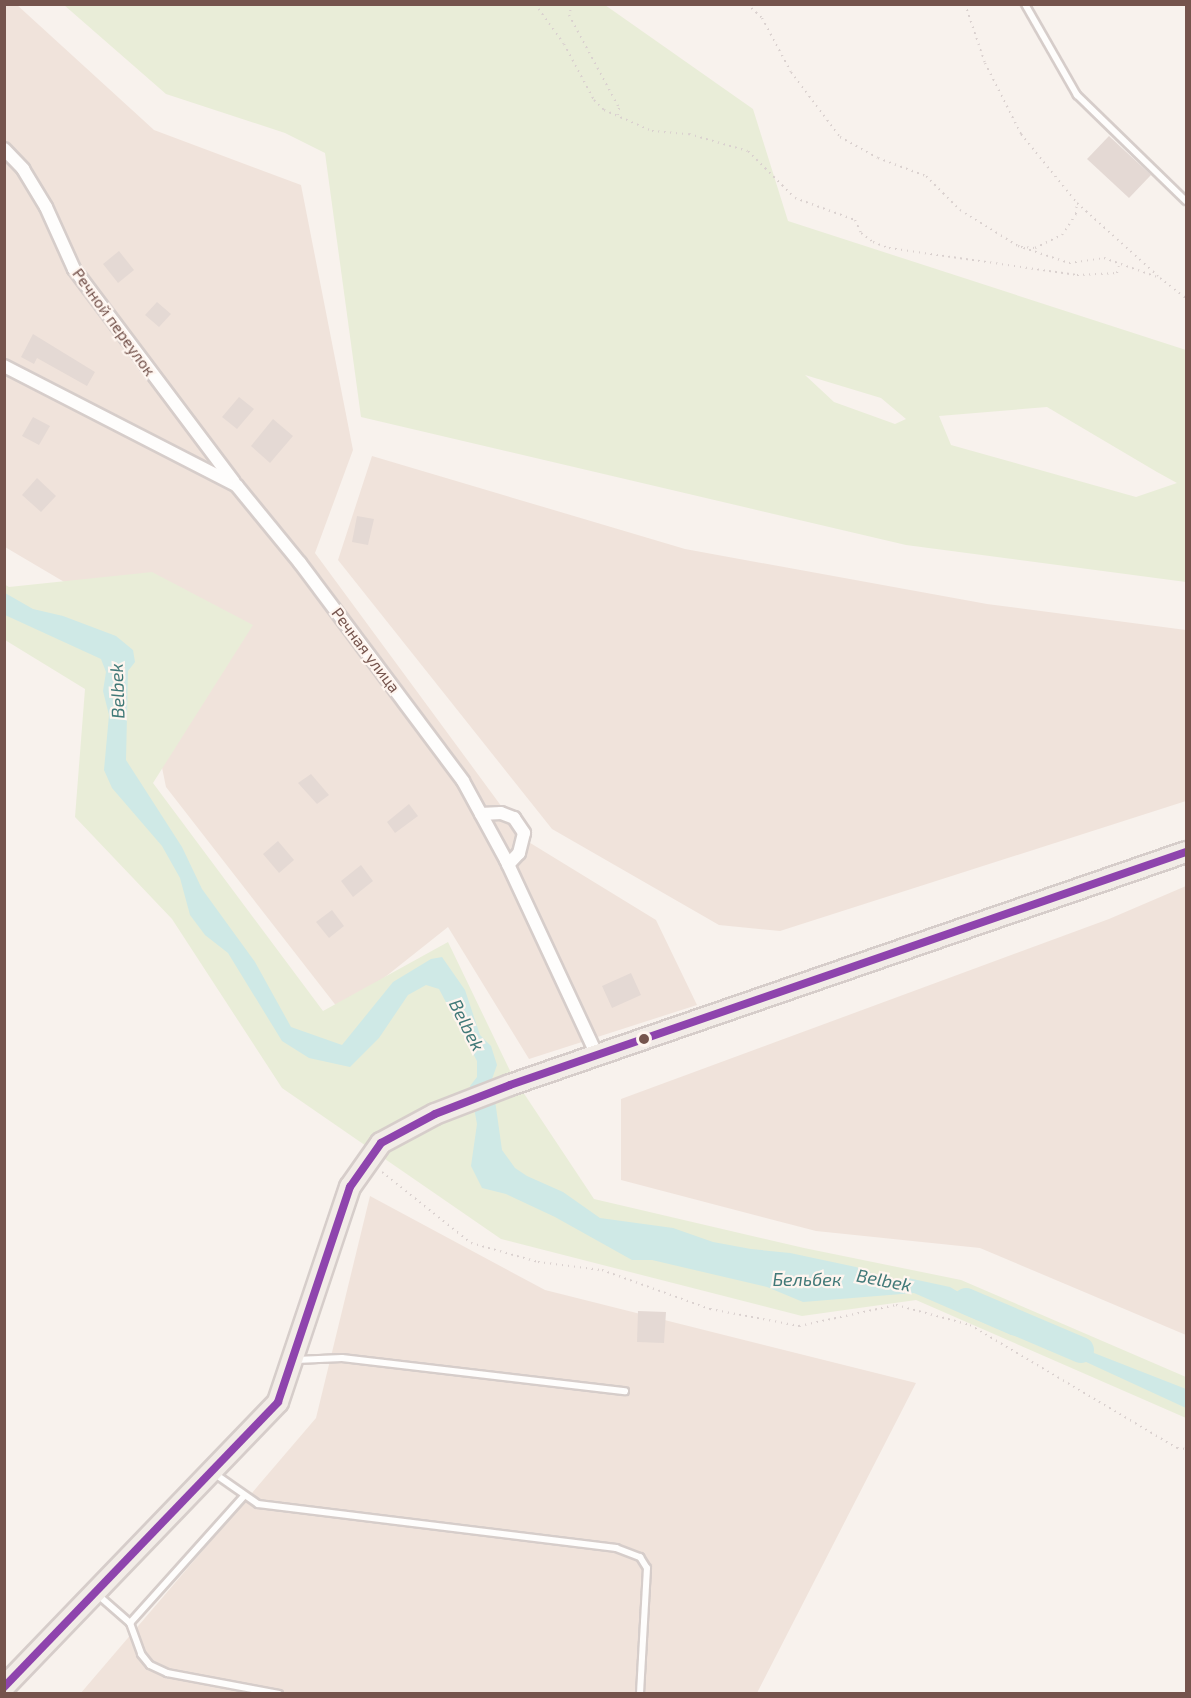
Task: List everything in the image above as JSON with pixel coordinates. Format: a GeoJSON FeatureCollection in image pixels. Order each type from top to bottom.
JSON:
{"type":"FeatureCollection","features":[{"type":"Feature","properties":{"kind":"main road"},"geometry":{"type":"LineString","coordinates":[[4,1688],[278,1402],[350,1187],[381,1143],[435,1114],[510,1085],[598,1057],[1186,852]]}},
{"type":"Feature","properties":{"kind":"street","name":"Речной переулок"},"geometry":{"type":"LineString","coordinates":[[4,149],[23,169],[46,207],[85,286],[237,486]]}},
{"type":"Feature","properties":{"kind":"street","name":"Речная улица"},"geometry":{"type":"LineString","coordinates":[[4,366],[237,486],[300,563],[463,781],[508,866],[598,1057]]}},
{"type":"Feature","properties":{"kind":"street"},"geometry":{"type":"LineString","coordinates":[[481,814],[501,813],[514,818],[524,833],[519,853],[508,866]]}},
{"type":"Feature","properties":{"kind":"lane"},"geometry":{"type":"LineString","coordinates":[[1025,4],[1077,95],[1186,201]]}},
{"type":"Feature","properties":{"kind":"lane"},"geometry":{"type":"LineString","coordinates":[[292,1360],[342,1358],[625,1391]]}},
{"type":"Feature","properties":{"kind":"lane"},"geometry":{"type":"LineString","coordinates":[[212,1471],[243,1497],[276,1508],[616,1548],[640,1557],[647,1568],[640,1694]]}},
{"type":"Feature","properties":{"kind":"lane"},"geometry":{"type":"LineString","coordinates":[[130,1623],[243,1497]]}},
{"type":"Feature","properties":{"kind":"lane"},"geometry":{"type":"LineString","coordinates":[[95,1593],[130,1623],[138,1648],[150,1665],[167,1673],[279,1694]]}},
{"type":"Feature","properties":{"kind":"path"},"geometry":{"type":"LineString","coordinates":[[535,4],[564,44],[594,100],[617,116],[652,131],[689,134],[748,151],[795,198],[855,220],[861,233],[889,248],[1077,275],[1117,273],[1119,266]]}},
{"type":"Feature","properties":{"kind":"path"},"geometry":{"type":"LineString","coordinates":[[572,4],[569,15],[619,108],[617,116]]}},
{"type":"Feature","properties":{"kind":"path"},"geometry":{"type":"LineString","coordinates":[[747,4],[762,18],[776,39],[791,72],[840,137],[878,158],[926,176],[960,210],[1018,246],[1069,263],[1104,258],[1119,266],[1160,278]]}},
{"type":"Feature","properties":{"kind":"path"},"geometry":{"type":"LineString","coordinates":[[965,4],[986,63],[1021,134],[1077,203],[1160,278],[1186,298]]}},
{"type":"Feature","properties":{"kind":"path"},"geometry":{"type":"LineString","coordinates":[[1018,246],[1035,248],[1062,235],[1077,214],[1077,203]]}},
{"type":"Feature","properties":{"kind":"path"},"geometry":{"type":"LineString","coordinates":[[368,1161],[471,1243],[538,1262],[602,1270],[710,1309],[799,1326],[896,1305],[970,1325],[1177,1448],[1186,1449]]}},
{"type":"Feature","properties":{"kind":"shaded area"},"geometry":{"type":"Polygon","coordinates":[[[16,4],[154,130],[301,185],[353,450],[315,553],[527,841],[656,920],[697,1005],[529,1059],[448,927],[341,1012],[166,787],[132,622],[5,547],[4,5],[16,4]]]}},
{"type":"Feature","properties":{"kind":"shaded area"},"geometry":{"type":"Polygon","coordinates":[[[372,456],[685,549],[987,604],[1186,630],[1186,801],[780,931],[719,925],[552,829],[338,560],[372,456]]]}},
{"type":"Feature","properties":{"kind":"shaded area"},"geometry":{"type":"Polygon","coordinates":[[[1186,886],[1186,1335],[980,1248],[816,1231],[621,1180],[621,1099],[1109,919],[1186,886]]]}},
{"type":"Feature","properties":{"kind":"shaded area"},"geometry":{"type":"Polygon","coordinates":[[[370,1196],[545,1290],[916,1383],[757,1693],[80,1694],[316,1418],[370,1196]]]}},
{"type":"Feature","properties":{"kind":"green space"},"geometry":{"type":"Polygon","coordinates":[[[64,5],[605,5],[753,109],[788,221],[1186,350],[1186,582],[906,545],[361,417],[325,153],[285,133],[166,94],[64,5]],[[805,375],[834,402],[895,424],[906,419],[881,398],[805,375]],[[1047,407],[939,416],[951,445],[1136,497],[1177,483],[1157,472],[1047,407]]]}},
{"type":"Feature","properties":{"kind":"green space"},"geometry":{"type":"Polygon","coordinates":[[[152,572],[253,625],[153,783],[323,1011],[448,942],[513,1077],[594,1199],[804,1248],[961,1280],[1186,1377],[1186,1418],[916,1300],[802,1316],[501,1239],[282,1088],[172,919],[75,817],[85,689],[5,640],[4,584],[9,587],[152,572]]]}},
{"type":"Feature","properties":{"kind":"water","name":"Бельбек"},"geometry":{"type":"Polygon","coordinates":[[[5,593],[33,609],[63,616],[116,636],[133,650],[135,662],[128,671],[126,760],[182,847],[202,889],[255,962],[291,1027],[342,1045],[393,982],[431,959],[442,957],[465,990],[480,1035],[491,1046],[497,1065],[492,1079],[502,1150],[515,1168],[527,1176],[563,1192],[600,1218],[673,1228],[713,1242],[790,1253],[856,1267],[892,1281],[908,1278],[950,1287],[997,1315],[1186,1389],[1186,1408],[1047,1344],[1011,1335],[914,1293],[803,1302],[767,1287],[652,1260],[632,1260],[555,1217],[506,1194],[482,1188],[471,1166],[477,1124],[470,1086],[477,1077],[477,1061],[439,989],[426,985],[408,995],[379,1038],[350,1067],[309,1058],[282,1041],[228,953],[205,935],[190,915],[180,878],[162,846],[112,788],[104,770],[109,715],[103,691],[106,672],[101,659],[5,615],[5,593]]]}},
{"type":"Feature","properties":{"kind":"building"},"geometry":{"type":"Polygon","coordinates":[[[1109,136],[1151,175],[1129,198],[1087,159],[1109,136]]]}},
{"type":"Feature","properties":{"kind":"building"},"geometry":{"type":"Polygon","coordinates":[[[119,251],[134,270],[118,283],[103,264],[119,251]]]}},
{"type":"Feature","properties":{"kind":"building"},"geometry":{"type":"Polygon","coordinates":[[[157,302],[171,314],[159,327],[145,315],[157,302]]]}},
{"type":"Feature","properties":{"kind":"building"},"geometry":{"type":"Polygon","coordinates":[[[33,334],[95,372],[87,386],[37,358],[34,364],[21,357],[33,334]]]}},
{"type":"Feature","properties":{"kind":"building"},"geometry":{"type":"Polygon","coordinates":[[[239,397],[254,409],[237,429],[222,417],[239,397]]]}},
{"type":"Feature","properties":{"kind":"building"},"geometry":{"type":"Polygon","coordinates":[[[33,417],[50,426],[39,445],[22,436],[33,417]]]}},
{"type":"Feature","properties":{"kind":"building"},"geometry":{"type":"Polygon","coordinates":[[[273,419],[293,436],[270,463],[251,446],[273,419]]]}},
{"type":"Feature","properties":{"kind":"building"},"geometry":{"type":"Polygon","coordinates":[[[37,478],[56,496],[41,512],[22,495],[37,478]]]}},
{"type":"Feature","properties":{"kind":"building"},"geometry":{"type":"Polygon","coordinates":[[[357,516],[374,519],[368,545],[352,542],[357,516]]]}},
{"type":"Feature","properties":{"kind":"building"},"geometry":{"type":"Polygon","coordinates":[[[311,774],[329,795],[317,804],[298,783],[311,774]]]}},
{"type":"Feature","properties":{"kind":"building"},"geometry":{"type":"Polygon","coordinates":[[[409,804],[418,816],[395,833],[387,822],[409,804]]]}},
{"type":"Feature","properties":{"kind":"building"},"geometry":{"type":"Polygon","coordinates":[[[278,841],[294,860],[279,873],[263,854],[278,841]]]}},
{"type":"Feature","properties":{"kind":"building"},"geometry":{"type":"Polygon","coordinates":[[[361,865],[373,881],[353,897],[341,881],[361,865]]]}},
{"type":"Feature","properties":{"kind":"building"},"geometry":{"type":"Polygon","coordinates":[[[332,910],[344,926],[329,938],[316,922],[332,910]]]}},
{"type":"Feature","properties":{"kind":"building"},"geometry":{"type":"Polygon","coordinates":[[[631,973],[641,995],[612,1008],[602,986],[631,973]]]}},
{"type":"Feature","properties":{"kind":"building"},"geometry":{"type":"Polygon","coordinates":[[[638,1311],[666,1312],[664,1343],[637,1342],[638,1311]]]}},
{"type":"Feature","properties":{"kind":"waterway","name":"Belbek"},"geometry":{"type":"LineString","coordinates":[[966,1301],[1081,1350]]}},
{"type":"Feature","properties":{"kind":"transit line"},"geometry":{"type":"LineString","coordinates":[[4,1687],[278,1402],[350,1187],[381,1143],[435,1114],[510,1085],[1186,852]]}}]}
